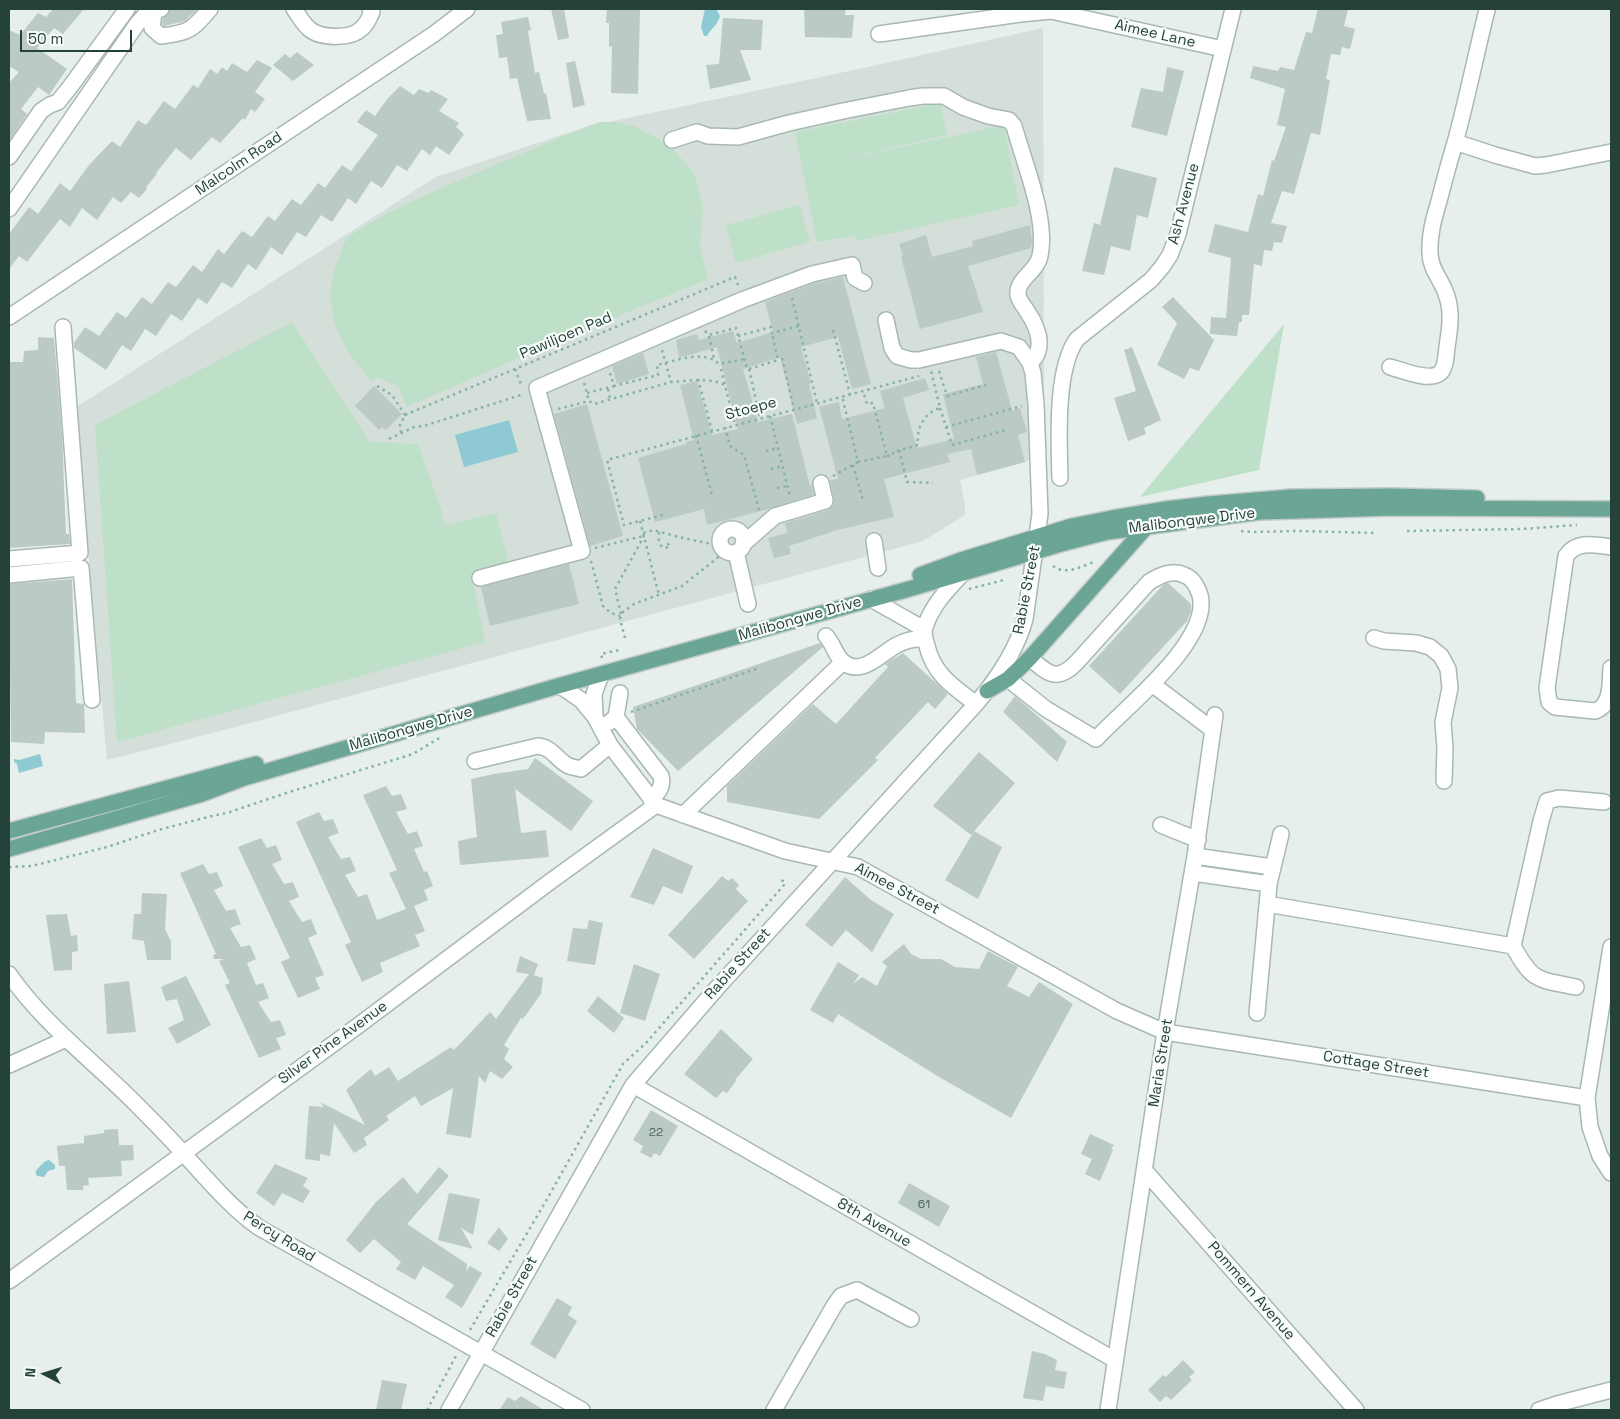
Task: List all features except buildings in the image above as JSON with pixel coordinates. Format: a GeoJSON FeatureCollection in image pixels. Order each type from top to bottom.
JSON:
{"type":"FeatureCollection","features":[{"type":"Feature","properties":{"kind":"main road","name":"Malibongwe Drive"},"geometry":{"type":"LineString","coordinates":[[9,849],[202,794],[244,778],[558,686],[602,667],[871,599],[963,573],[1036,544],[1072,526],[1112,518],[1208,504],[1258,499],[1392,496],[1611,501]]}},
{"type":"Feature","properties":{"kind":"main road","name":"Malibongwe Drive"},"geometry":{"type":"LineString","coordinates":[[9,831],[240,769],[853,596],[935,571],[961,560],[1036,544],[1148,525],[1260,512],[1402,508],[1611,509]]}},
{"type":"Feature","properties":{"kind":"main road"},"geometry":{"type":"LineString","coordinates":[[987,691],[1008,679],[1030,658],[1148,525]]}},
{"type":"Feature","properties":{"kind":"street"},"geometry":{"type":"LineString","coordinates":[[9,157],[41,111],[58,102],[128,9]]}},
{"type":"Feature","properties":{"kind":"street"},"geometry":{"type":"LineString","coordinates":[[157,10],[152,28],[161,36],[188,31],[210,9]]}},
{"type":"Feature","properties":{"kind":"street"},"geometry":{"type":"LineString","coordinates":[[294,9],[309,29],[320,36],[338,36],[361,30],[372,12],[370,9]]}},
{"type":"Feature","properties":{"kind":"street","name":"Malcolm Road"},"geometry":{"type":"LineString","coordinates":[[9,317],[434,34],[467,9]]}},
{"type":"Feature","properties":{"kind":"street","name":"Ash Avenue"},"geometry":{"type":"LineString","coordinates":[[1060,478],[1061,393],[1063,372],[1071,347],[1077,339],[1151,280],[1170,255],[1178,234],[1233,9]]}},
{"type":"Feature","properties":{"kind":"street"},"geometry":{"type":"LineString","coordinates":[[9,209],[137,24],[145,15],[157,10]]}},
{"type":"Feature","properties":{"kind":"street"},"geometry":{"type":"LineString","coordinates":[[1390,366],[1430,377],[1436,376],[1441,371],[1445,362],[1452,319],[1451,311],[1445,291],[1433,268],[1429,243],[1487,10]]}},
{"type":"Feature","properties":{"kind":"street","name":"Aimee Lane"},"geometry":{"type":"LineString","coordinates":[[879,34],[1020,14],[1051,12],[1223,49]]}},
{"type":"Feature","properties":{"kind":"street"},"geometry":{"type":"LineString","coordinates":[[672,140],[697,132],[708,136],[738,137],[816,117],[923,96],[944,96],[963,107],[988,116],[1009,120],[1014,126],[1039,214],[1040,256],[1033,271],[1023,280],[1018,294],[1035,324],[1039,342],[1037,355],[1030,363],[1019,347],[1001,341],[919,360],[901,358],[896,356],[892,348],[886,320]]}},
{"type":"Feature","properties":{"kind":"street"},"geometry":{"type":"LineString","coordinates":[[1455,142],[1535,166],[1611,152]]}},
{"type":"Feature","properties":{"kind":"street"},"geometry":{"type":"LineString","coordinates":[[480,578],[582,551],[544,413],[531,391],[714,311],[812,274],[852,265],[855,278],[864,283]]}},
{"type":"Feature","properties":{"kind":"street"},"geometry":{"type":"LineString","coordinates":[[9,559],[80,553],[63,328]]}},
{"type":"Feature","properties":{"kind":"street","name":"Rabie Street"},"geometry":{"type":"LineString","coordinates":[[448,1410],[633,1085],[717,988],[976,704],[987,691],[1014,650],[1021,635],[1025,619],[1040,514],[1036,402],[1030,363]]}},
{"type":"Feature","properties":{"kind":"street"},"geometry":{"type":"LineString","coordinates":[[748,604],[739,548],[742,536],[740,533],[730,530],[721,537],[721,546],[728,552],[739,548],[775,516],[825,501],[821,483]]}},
{"type":"Feature","properties":{"kind":"street"},"geometry":{"type":"LineString","coordinates":[[874,541],[878,568]]}},
{"type":"Feature","properties":{"kind":"street"},"geometry":{"type":"LineString","coordinates":[[1611,547],[1578,545],[1569,551],[1566,556],[1547,688],[1549,702],[1555,707],[1598,710],[1607,702],[1611,674]]}},
{"type":"Feature","properties":{"kind":"street"},"geometry":{"type":"LineString","coordinates":[[9,575],[81,568],[92,700]]}},
{"type":"Feature","properties":{"kind":"street"},"geometry":{"type":"LineString","coordinates":[[963,573],[940,598],[925,634],[929,653],[937,671],[954,688],[976,704]]}},
{"type":"Feature","properties":{"kind":"street"},"geometry":{"type":"LineString","coordinates":[[1008,679],[1046,709],[1096,739],[1109,724],[1128,709],[1152,684],[1192,635],[1201,610],[1201,598],[1198,588],[1190,578],[1182,573],[1160,576],[1149,582],[1064,674],[1050,673],[1030,658]]}},
{"type":"Feature","properties":{"kind":"street"},"geometry":{"type":"LineString","coordinates":[[871,599],[925,634]]}},
{"type":"Feature","properties":{"kind":"street"},"geometry":{"type":"LineString","coordinates":[[826,636],[843,662],[850,666],[870,664],[895,646],[925,634]]}},
{"type":"Feature","properties":{"kind":"street"},"geometry":{"type":"LineString","coordinates":[[1374,638],[1384,641],[1416,643],[1430,647],[1441,656],[1448,669],[1450,688],[1443,722],[1445,748],[1444,780]]}},
{"type":"Feature","properties":{"kind":"street"},"geometry":{"type":"LineString","coordinates":[[683,815],[843,662]]}},
{"type":"Feature","properties":{"kind":"street"},"geometry":{"type":"LineString","coordinates":[[598,723],[594,694],[602,667]]}},
{"type":"Feature","properties":{"kind":"street","name":"Maria Street"},"geometry":{"type":"LineString","coordinates":[[1108,1410],[1165,1032],[1198,840],[1214,723],[1152,684]]}},
{"type":"Feature","properties":{"kind":"street"},"geometry":{"type":"LineString","coordinates":[[558,686],[566,689],[580,700],[598,723],[610,745],[654,802],[661,788],[661,776],[617,714],[620,693]]}},
{"type":"Feature","properties":{"kind":"street"},"geometry":{"type":"LineString","coordinates":[[598,723],[617,714]]}},
{"type":"Feature","properties":{"kind":"street"},"geometry":{"type":"LineString","coordinates":[[475,761],[538,746],[545,747],[555,753],[567,765],[581,769],[610,745]]}},
{"type":"Feature","properties":{"kind":"street"},"geometry":{"type":"LineString","coordinates":[[1576,987],[1544,981],[1535,977],[1528,972],[1512,946],[1541,821],[1548,801],[1558,798],[1604,802]]}},
{"type":"Feature","properties":{"kind":"street","name":"Aimee Street"},"geometry":{"type":"LineString","coordinates":[[654,802],[683,815],[798,855],[847,864],[870,872],[1117,1011],[1165,1032]]}},
{"type":"Feature","properties":{"kind":"street","name":"Silver Pine Avenue"},"geometry":{"type":"LineString","coordinates":[[9,1281],[359,1025],[654,802]]}},
{"type":"Feature","properties":{"kind":"street"},"geometry":{"type":"LineString","coordinates":[[1161,825],[1198,840]]}},
{"type":"Feature","properties":{"kind":"street"},"geometry":{"type":"LineString","coordinates":[[1257,1013],[1266,904],[1272,867],[1282,834]]}},
{"type":"Feature","properties":{"kind":"street"},"geometry":{"type":"LineString","coordinates":[[1195,856],[1272,867]]}},
{"type":"Feature","properties":{"kind":"street"},"geometry":{"type":"LineString","coordinates":[[1193,872],[1269,884]]}},
{"type":"Feature","properties":{"kind":"street"},"geometry":{"type":"LineString","coordinates":[[1266,904],[1512,946]]}},
{"type":"Feature","properties":{"kind":"street"},"geometry":{"type":"LineString","coordinates":[[1611,947],[1587,1098],[1590,1127],[1600,1156],[1611,1173]]}},
{"type":"Feature","properties":{"kind":"street","name":"Percy Road"},"geometry":{"type":"LineString","coordinates":[[9,974],[22,992],[66,1039],[111,1079],[183,1152],[229,1204],[258,1228],[582,1410]]}},
{"type":"Feature","properties":{"kind":"street","name":"Cottage Street"},"geometry":{"type":"LineString","coordinates":[[1165,1032],[1587,1098]]}},
{"type":"Feature","properties":{"kind":"street"},"geometry":{"type":"LineString","coordinates":[[9,1065],[66,1039]]}},
{"type":"Feature","properties":{"kind":"street","name":"8th Avenue"},"geometry":{"type":"LineString","coordinates":[[633,1085],[1115,1360]]}},
{"type":"Feature","properties":{"kind":"street","name":"Pommern Avenue"},"geometry":{"type":"LineString","coordinates":[[1145,1171],[1356,1410]]}},
{"type":"Feature","properties":{"kind":"street"},"geometry":{"type":"LineString","coordinates":[[774,1410],[841,1296],[857,1290],[911,1319]]}},
{"type":"Feature","properties":{"kind":"street"},"geometry":{"type":"LineString","coordinates":[[1539,1410],[1611,1390]]}},
{"type":"Feature","properties":{"kind":"path","name":"Pawiljoen Pad"},"geometry":{"type":"LineString","coordinates":[[405,415],[735,277],[738,286]]}},
{"type":"Feature","properties":{"kind":"path"},"geometry":{"type":"LineString","coordinates":[[788,283],[817,403]]}},
{"type":"Feature","properties":{"kind":"path"},"geometry":{"type":"LineString","coordinates":[[772,332],[799,326]]}},
{"type":"Feature","properties":{"kind":"path"},"geometry":{"type":"LineString","coordinates":[[738,336],[771,327],[778,360],[750,369]]}},
{"type":"Feature","properties":{"kind":"path"},"geometry":{"type":"LineString","coordinates":[[736,328],[747,369],[750,369],[760,418]]}},
{"type":"Feature","properties":{"kind":"path"},"geometry":{"type":"LineString","coordinates":[[833,330],[850,394]]}},
{"type":"Feature","properties":{"kind":"path"},"geometry":{"type":"LineString","coordinates":[[709,335],[714,359],[719,364],[744,358]]}},
{"type":"Feature","properties":{"kind":"path"},"geometry":{"type":"LineString","coordinates":[[587,393],[658,375],[657,365],[695,356],[714,359]]}},
{"type":"Feature","properties":{"kind":"path"},"geometry":{"type":"LineString","coordinates":[[782,358],[794,409]]}},
{"type":"Feature","properties":{"kind":"path"},"geometry":{"type":"LineString","coordinates":[[666,363],[671,382]]}},
{"type":"Feature","properties":{"kind":"path"},"geometry":{"type":"LineString","coordinates":[[389,439],[414,427],[424,426],[531,391],[515,369]]}},
{"type":"Feature","properties":{"kind":"path"},"geometry":{"type":"LineString","coordinates":[[721,369],[735,425]]}},
{"type":"Feature","properties":{"kind":"path"},"geometry":{"type":"LineString","coordinates":[[986,385],[947,396],[940,370],[931,373],[952,446],[1006,430]]}},
{"type":"Feature","properties":{"kind":"path"},"geometry":{"type":"LineString","coordinates":[[610,371],[614,386]]}},
{"type":"Feature","properties":{"kind":"path","name":"Stoepe"},"geometry":{"type":"LineString","coordinates":[[663,515],[624,525],[606,460],[922,375]]}},
{"type":"Feature","properties":{"kind":"path"},"geometry":{"type":"LineString","coordinates":[[698,379],[712,431]]}},
{"type":"Feature","properties":{"kind":"path"},"geometry":{"type":"LineString","coordinates":[[544,413],[589,401],[594,404],[671,382],[698,379],[725,385]]}},
{"type":"Feature","properties":{"kind":"path"},"geometry":{"type":"LineString","coordinates":[[583,380],[589,401]]}},
{"type":"Feature","properties":{"kind":"path"},"geometry":{"type":"LineString","coordinates":[[377,386],[392,395],[405,415],[400,425],[401,433]]}},
{"type":"Feature","properties":{"kind":"path"},"geometry":{"type":"LineString","coordinates":[[608,388],[610,399]]}},
{"type":"Feature","properties":{"kind":"path"},"geometry":{"type":"LineString","coordinates":[[863,391],[866,404],[873,403],[886,456]]}},
{"type":"Feature","properties":{"kind":"path"},"geometry":{"type":"LineString","coordinates":[[842,396],[858,462]]}},
{"type":"Feature","properties":{"kind":"path"},"geometry":{"type":"LineString","coordinates":[[946,427],[1036,402]]}},
{"type":"Feature","properties":{"kind":"path"},"geometry":{"type":"LineString","coordinates":[[821,483],[858,462],[886,456],[893,454],[893,452],[918,445],[917,438],[921,423],[932,410],[940,408]]}},
{"type":"Feature","properties":{"kind":"path"},"geometry":{"type":"LineString","coordinates":[[769,416],[794,509]]}},
{"type":"Feature","properties":{"kind":"path"},"geometry":{"type":"LineString","coordinates":[[725,427],[730,446],[744,455],[761,516]]}},
{"type":"Feature","properties":{"kind":"path"},"geometry":{"type":"LineString","coordinates":[[696,435],[712,495]]}},
{"type":"Feature","properties":{"kind":"path"},"geometry":{"type":"LineString","coordinates":[[766,451],[778,448]]}},
{"type":"Feature","properties":{"kind":"path"},"geometry":{"type":"LineString","coordinates":[[899,450],[907,482],[933,483]]}},
{"type":"Feature","properties":{"kind":"path"},"geometry":{"type":"LineString","coordinates":[[854,465],[863,500]]}},
{"type":"Feature","properties":{"kind":"path"},"geometry":{"type":"LineString","coordinates":[[771,469],[782,466]]}},
{"type":"Feature","properties":{"kind":"path"},"geometry":{"type":"LineString","coordinates":[[777,488],[788,486]]}},
{"type":"Feature","properties":{"kind":"path"},"geometry":{"type":"LineString","coordinates":[[640,521],[659,595]]}},
{"type":"Feature","properties":{"kind":"path"},"geometry":{"type":"LineString","coordinates":[[1407,531],[1522,529],[1579,525]]}},
{"type":"Feature","properties":{"kind":"path"},"geometry":{"type":"LineString","coordinates":[[582,551],[644,535],[652,530],[721,546],[716,559],[682,586],[634,604],[623,612],[621,616]]}},
{"type":"Feature","properties":{"kind":"path"},"geometry":{"type":"LineString","coordinates":[[1234,530],[1255,532],[1377,533]]}},
{"type":"Feature","properties":{"kind":"path"},"geometry":{"type":"LineString","coordinates":[[659,532],[658,542],[661,546],[664,548],[670,547],[667,542]]}},
{"type":"Feature","properties":{"kind":"path"},"geometry":{"type":"LineString","coordinates":[[625,638],[616,589],[644,535]]}},
{"type":"Feature","properties":{"kind":"path"},"geometry":{"type":"LineString","coordinates":[[582,551],[587,555],[592,564],[603,606],[621,616]]}},
{"type":"Feature","properties":{"kind":"path"},"geometry":{"type":"LineString","coordinates":[[1053,566],[1057,570],[1068,570],[1101,560]]}},
{"type":"Feature","properties":{"kind":"path"},"geometry":{"type":"LineString","coordinates":[[602,667],[600,654],[619,650]]}},
{"type":"Feature","properties":{"kind":"path"},"geometry":{"type":"LineString","coordinates":[[617,714],[632,712],[759,668]]}},
{"type":"Feature","properties":{"kind":"path"},"geometry":{"type":"LineString","coordinates":[[9,868],[32,866],[230,812],[413,754],[442,736]]}},
{"type":"Feature","properties":{"kind":"shaded area"},"geometry":{"type":"Polygon","coordinates":[[[1043,28],[1044,387],[1042,454],[1025,462],[960,480],[965,515],[923,541],[107,760],[75,408],[436,177],[585,127],[1043,28]]]}},
{"type":"Feature","properties":{"kind":"green space"},"geometry":{"type":"Polygon","coordinates":[[[940,103],[947,135],[818,165],[1004,125],[1019,205],[857,241],[855,236],[817,242],[795,132],[940,103]]]}},
{"type":"Feature","properties":{"kind":"green space"},"geometry":{"type":"Polygon","coordinates":[[[600,122],[615,122],[634,126],[658,139],[674,150],[694,173],[703,206],[700,248],[708,279],[539,349],[407,407],[398,387],[376,377],[371,381],[341,339],[331,308],[333,275],[342,248],[348,237],[382,216],[418,198],[600,122]]]}},
{"type":"Feature","properties":{"kind":"green space"},"geometry":{"type":"Polygon","coordinates":[[[800,205],[810,242],[736,263],[726,225],[800,205]]]}},
{"type":"Feature","properties":{"kind":"green space"},"geometry":{"type":"Polygon","coordinates":[[[292,322],[370,442],[418,444],[445,525],[496,513],[509,564],[472,576],[485,642],[117,742],[95,425],[292,322]]]}},
{"type":"Feature","properties":{"kind":"green space"},"geometry":{"type":"Polygon","coordinates":[[[1284,324],[1259,470],[1140,497],[1284,324]]]}},
{"type":"Feature","properties":{"kind":"water"},"geometry":{"type":"Polygon","coordinates":[[[705,9],[717,10],[720,16],[718,22],[707,36],[704,36],[701,27],[705,9]]]}},
{"type":"Feature","properties":{"kind":"water"},"geometry":{"type":"Polygon","coordinates":[[[509,420],[518,452],[464,467],[455,435],[509,420]]]}},
{"type":"Feature","properties":{"kind":"water"},"geometry":{"type":"Polygon","coordinates":[[[40,754],[43,766],[19,773],[14,759],[19,760],[40,754]]]}},
{"type":"Feature","properties":{"kind":"water"},"geometry":{"type":"Polygon","coordinates":[[[49,1160],[55,1165],[55,1169],[48,1171],[44,1177],[37,1176],[36,1170],[49,1160]]]}}]}
